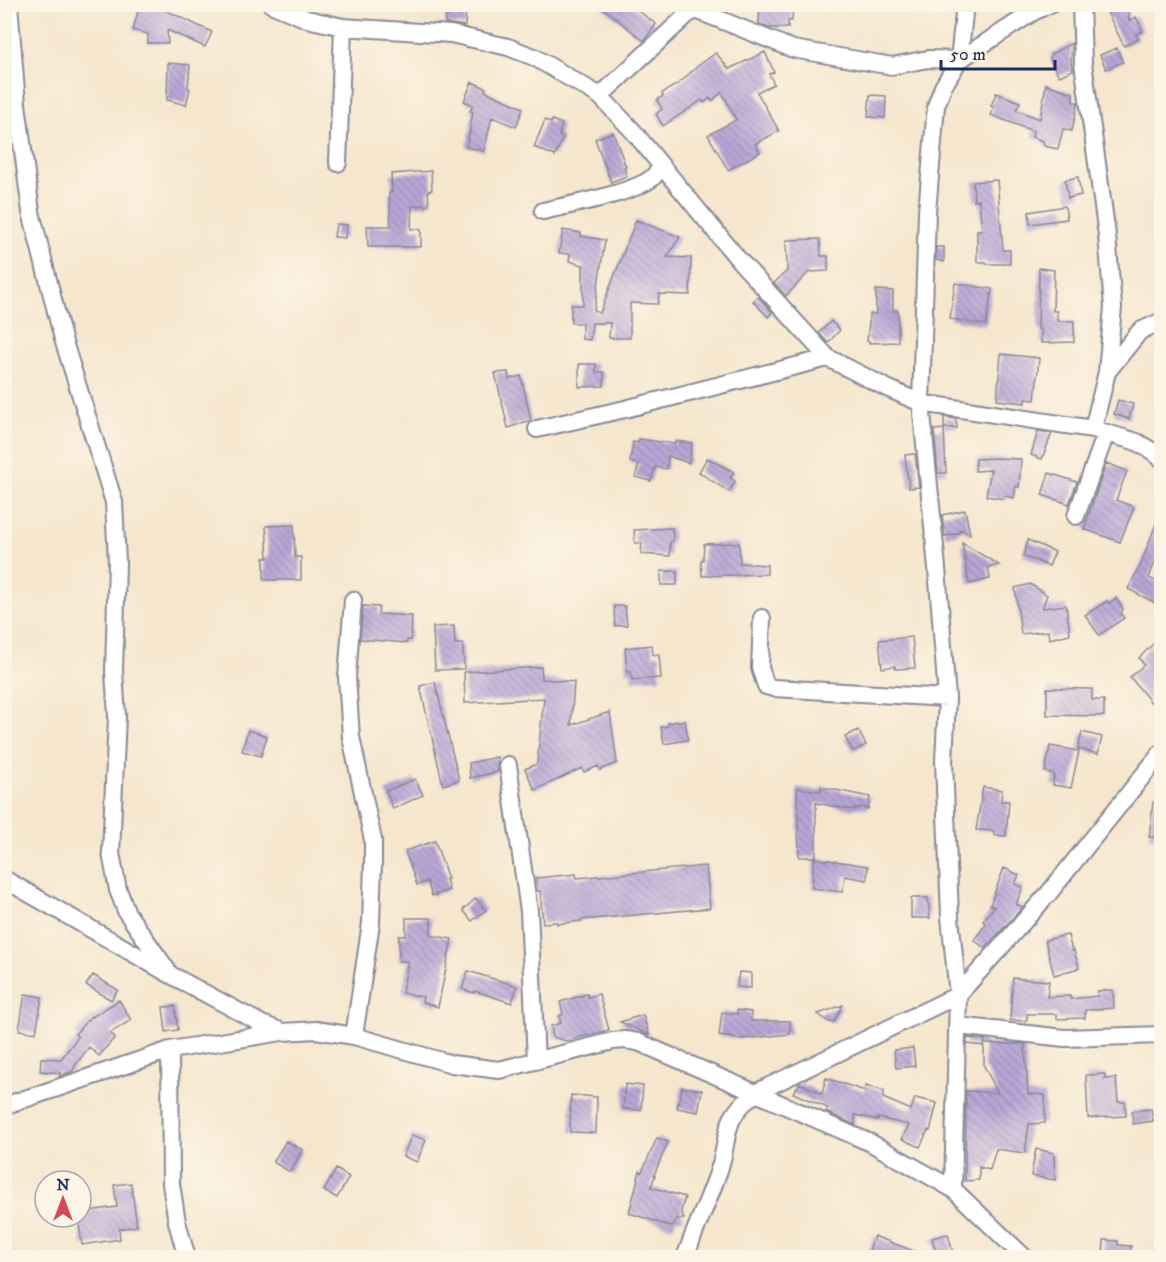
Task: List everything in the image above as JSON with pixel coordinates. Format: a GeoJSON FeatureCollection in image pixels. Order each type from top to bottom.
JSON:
{"type":"FeatureCollection","features":[{"type":"Feature","properties":{"kind":"street"},"geometry":{"type":"LineString","coordinates":[[9,4],[9,51],[31,212],[63,339],[114,502],[117,562],[114,672],[117,716],[111,853],[118,890],[127,913],[171,975]]}},
{"type":"Feature","properties":{"kind":"street"},"geometry":{"type":"LineString","coordinates":[[271,4],[307,19],[343,27],[451,34],[508,47],[534,57],[600,96],[633,131],[739,260],[828,358],[921,403],[1100,431],[1137,442],[1161,459]]}},
{"type":"Feature","properties":{"kind":"street"},"geometry":{"type":"LineString","coordinates":[[954,1190],[958,995],[950,917],[944,761],[947,698],[921,403],[927,212],[936,106],[943,87],[959,60],[965,4]]}},
{"type":"Feature","properties":{"kind":"street"},"geometry":{"type":"LineString","coordinates":[[600,96],[688,14],[696,10],[793,49],[892,66],[928,60],[959,60],[1033,12],[1050,4]]}},
{"type":"Feature","properties":{"kind":"street"},"geometry":{"type":"LineString","coordinates":[[1076,516],[1100,431],[1113,307],[1107,235],[1083,63],[1080,4]]}},
{"type":"Feature","properties":{"kind":"street"},"geometry":{"type":"LineString","coordinates":[[338,163],[343,27]]}},
{"type":"Feature","properties":{"kind":"street"},"geometry":{"type":"LineString","coordinates":[[543,211],[641,184],[653,177],[661,167]]}},
{"type":"Feature","properties":{"kind":"street"},"geometry":{"type":"LineString","coordinates":[[1107,372],[1140,331],[1161,321]]}},
{"type":"Feature","properties":{"kind":"street"},"geometry":{"type":"LineString","coordinates":[[537,429],[828,358]]}},
{"type":"Feature","properties":{"kind":"street"},"geometry":{"type":"LineString","coordinates":[[353,600],[347,676],[351,737],[373,840],[371,923],[354,1036]]}},
{"type":"Feature","properties":{"kind":"street"},"geometry":{"type":"LineString","coordinates":[[762,618],[760,668],[766,686],[947,698]]}},
{"type":"Feature","properties":{"kind":"street"},"geometry":{"type":"LineString","coordinates":[[685,1257],[720,1168],[729,1124],[739,1106],[755,1093],[958,995],[1049,893],[1161,752]]}},
{"type":"Feature","properties":{"kind":"street"},"geometry":{"type":"LineString","coordinates":[[508,765],[529,911],[536,1061]]}},
{"type":"Feature","properties":{"kind":"street"},"geometry":{"type":"LineString","coordinates":[[4,879],[171,975],[262,1024],[283,1032]]}},
{"type":"Feature","properties":{"kind":"street"},"geometry":{"type":"LineString","coordinates":[[954,1190],[958,995]]}},
{"type":"Feature","properties":{"kind":"street"},"geometry":{"type":"LineString","coordinates":[[957,1026],[1064,1038],[1161,1035]]}},
{"type":"Feature","properties":{"kind":"street"},"geometry":{"type":"LineString","coordinates":[[4,1106],[170,1050],[283,1032],[316,1029],[354,1036],[452,1064],[499,1070],[613,1041],[625,1040],[638,1042],[871,1143],[954,1190],[1025,1257]]}},
{"type":"Feature","properties":{"kind":"street"},"geometry":{"type":"LineString","coordinates":[[170,1050],[171,1184],[177,1222],[187,1257]]}},
{"type":"Feature","properties":{"kind":"building"},"geometry":{"type":"Polygon","coordinates":[[[140,4],[164,4],[163,9],[212,32],[205,47],[167,30],[168,43],[148,43],[148,34],[133,30],[140,4]]]}},
{"type":"Feature","properties":{"kind":"building"},"geometry":{"type":"Polygon","coordinates":[[[598,4],[629,4],[656,24],[644,41],[598,4]]]}},
{"type":"Feature","properties":{"kind":"building"},"geometry":{"type":"Polygon","coordinates":[[[760,4],[793,4],[792,21],[788,21],[788,28],[768,28],[759,24],[760,4]]]}},
{"type":"Feature","properties":{"kind":"building"},"geometry":{"type":"Polygon","coordinates":[[[1103,4],[1129,4],[1129,21],[1136,17],[1143,31],[1136,34],[1138,39],[1124,46],[1103,4]]]}},
{"type":"Feature","properties":{"kind":"building"},"geometry":{"type":"Polygon","coordinates":[[[447,7],[466,8],[465,26],[445,23],[447,7]]]}},
{"type":"Feature","properties":{"kind":"building"},"geometry":{"type":"Polygon","coordinates":[[[1072,43],[1073,70],[1059,76],[1050,59],[1051,54],[1072,43]]]}},
{"type":"Feature","properties":{"kind":"building"},"geometry":{"type":"Polygon","coordinates":[[[1117,48],[1123,62],[1106,69],[1100,55],[1117,48]]]}},
{"type":"Feature","properties":{"kind":"building"},"geometry":{"type":"Polygon","coordinates":[[[765,52],[774,72],[769,74],[774,84],[757,92],[779,131],[755,144],[760,152],[728,170],[708,135],[736,120],[722,92],[712,101],[710,98],[704,103],[702,100],[663,126],[656,114],[662,109],[657,100],[663,96],[662,93],[678,84],[699,65],[716,53],[729,69],[765,52]]]}},
{"type":"Feature","properties":{"kind":"building"},"geometry":{"type":"Polygon","coordinates":[[[168,63],[190,65],[188,88],[190,89],[186,105],[167,100],[168,63]]]}},
{"type":"Feature","properties":{"kind":"building"},"geometry":{"type":"Polygon","coordinates":[[[472,82],[486,88],[485,91],[523,108],[516,127],[492,117],[484,151],[466,147],[473,112],[470,111],[473,105],[464,101],[472,82]]]}},
{"type":"Feature","properties":{"kind":"building"},"geometry":{"type":"Polygon","coordinates":[[[1046,84],[1073,93],[1073,102],[1078,102],[1072,131],[1063,129],[1058,149],[1044,146],[1043,141],[1032,137],[1033,131],[991,115],[994,107],[991,106],[996,93],[1020,102],[1016,110],[1040,119],[1046,84]]]}},
{"type":"Feature","properties":{"kind":"building"},"geometry":{"type":"Polygon","coordinates":[[[870,95],[886,96],[885,118],[868,117],[870,95]]]}},
{"type":"Feature","properties":{"kind":"building"},"geometry":{"type":"Polygon","coordinates":[[[545,120],[562,124],[559,136],[563,138],[555,156],[534,147],[545,120]]]}},
{"type":"Feature","properties":{"kind":"building"},"geometry":{"type":"Polygon","coordinates":[[[613,132],[627,176],[611,182],[595,139],[613,132]]]}},
{"type":"Feature","properties":{"kind":"building"},"geometry":{"type":"Polygon","coordinates":[[[431,171],[432,190],[428,191],[429,205],[412,206],[411,229],[421,229],[421,247],[368,247],[367,226],[391,226],[389,193],[392,192],[391,174],[431,171]]]}},
{"type":"Feature","properties":{"kind":"building"},"geometry":{"type":"Polygon","coordinates":[[[1078,177],[1081,195],[1068,198],[1065,180],[1078,177]]]}},
{"type":"Feature","properties":{"kind":"building"},"geometry":{"type":"Polygon","coordinates":[[[997,180],[1003,250],[1010,250],[1010,264],[977,262],[977,230],[982,230],[979,200],[974,201],[973,182],[997,180]]]}},
{"type":"Feature","properties":{"kind":"building"},"geometry":{"type":"Polygon","coordinates":[[[1065,206],[1067,219],[1030,224],[1029,212],[1065,206]]]}},
{"type":"Feature","properties":{"kind":"building"},"geometry":{"type":"Polygon","coordinates":[[[636,220],[680,237],[667,257],[691,258],[690,295],[659,294],[658,304],[630,303],[630,338],[609,338],[610,323],[592,323],[590,340],[582,339],[582,323],[571,323],[571,305],[583,305],[583,265],[569,261],[570,254],[559,253],[563,230],[605,240],[594,311],[600,313],[636,220]]]}},
{"type":"Feature","properties":{"kind":"building"},"geometry":{"type":"Polygon","coordinates":[[[336,224],[347,225],[345,238],[334,237],[336,224]]]}},
{"type":"Feature","properties":{"kind":"building"},"geometry":{"type":"Polygon","coordinates":[[[820,239],[821,256],[828,256],[828,271],[809,272],[786,296],[774,283],[787,271],[786,240],[820,239]]]}},
{"type":"Feature","properties":{"kind":"building"},"geometry":{"type":"Polygon","coordinates":[[[936,247],[944,247],[944,262],[936,260],[936,247]]]}},
{"type":"Feature","properties":{"kind":"building"},"geometry":{"type":"Polygon","coordinates":[[[1039,268],[1054,270],[1053,311],[1057,311],[1057,321],[1074,321],[1074,342],[1041,343],[1041,329],[1038,329],[1039,268]]]}},
{"type":"Feature","properties":{"kind":"building"},"geometry":{"type":"Polygon","coordinates":[[[955,283],[992,289],[986,325],[950,319],[955,283]]]}},
{"type":"Feature","properties":{"kind":"building"},"geometry":{"type":"Polygon","coordinates":[[[876,290],[893,291],[893,311],[898,311],[898,342],[869,343],[867,341],[870,314],[876,314],[876,290]]]}},
{"type":"Feature","properties":{"kind":"building"},"geometry":{"type":"Polygon","coordinates":[[[758,297],[772,312],[768,317],[753,301],[758,297]]]}},
{"type":"Feature","properties":{"kind":"building"},"geometry":{"type":"Polygon","coordinates":[[[831,321],[840,330],[828,343],[819,333],[831,321]]]}},
{"type":"Feature","properties":{"kind":"building"},"geometry":{"type":"Polygon","coordinates":[[[1001,354],[1039,358],[1035,400],[1025,399],[1025,403],[997,400],[1001,354]]]}},
{"type":"Feature","properties":{"kind":"building"},"geometry":{"type":"Polygon","coordinates":[[[579,364],[596,364],[596,372],[604,372],[604,386],[579,387],[579,364]]]}},
{"type":"Feature","properties":{"kind":"building"},"geometry":{"type":"Polygon","coordinates":[[[508,372],[509,379],[521,376],[531,420],[508,428],[495,373],[508,372]]]}},
{"type":"Feature","properties":{"kind":"building"},"geometry":{"type":"Polygon","coordinates":[[[1118,400],[1133,404],[1129,419],[1114,414],[1118,400]]]}},
{"type":"Feature","properties":{"kind":"building"},"geometry":{"type":"Polygon","coordinates":[[[944,417],[956,419],[957,428],[944,428],[944,417]]]}},
{"type":"Feature","properties":{"kind":"building"},"geometry":{"type":"Polygon","coordinates":[[[944,429],[946,473],[938,473],[934,430],[944,429]]]}},
{"type":"Feature","properties":{"kind":"building"},"geometry":{"type":"Polygon","coordinates":[[[1038,431],[1052,433],[1042,459],[1031,455],[1038,431]]]}},
{"type":"Feature","properties":{"kind":"building"},"geometry":{"type":"Polygon","coordinates":[[[639,439],[675,444],[675,441],[692,443],[689,463],[668,456],[667,469],[655,467],[651,481],[635,477],[639,464],[630,462],[633,442],[638,443],[639,439]]]}},
{"type":"Feature","properties":{"kind":"building"},"geometry":{"type":"Polygon","coordinates":[[[915,454],[919,487],[909,488],[905,455],[915,454]]]}},
{"type":"Feature","properties":{"kind":"building"},"geometry":{"type":"Polygon","coordinates":[[[707,458],[734,472],[730,478],[735,481],[729,492],[699,472],[707,458]]]}},
{"type":"Feature","properties":{"kind":"building"},"geometry":{"type":"Polygon","coordinates":[[[976,459],[1021,459],[1019,487],[1016,486],[1014,498],[986,496],[991,470],[975,471],[976,459]]]}},
{"type":"Feature","properties":{"kind":"building"},"geometry":{"type":"Polygon","coordinates":[[[1106,463],[1127,471],[1116,500],[1134,507],[1120,542],[1084,529],[1106,463]]]}},
{"type":"Feature","properties":{"kind":"building"},"geometry":{"type":"Polygon","coordinates":[[[1049,473],[1077,482],[1069,504],[1042,495],[1049,473]]]}},
{"type":"Feature","properties":{"kind":"building"},"geometry":{"type":"Polygon","coordinates":[[[965,510],[970,534],[960,529],[959,533],[945,536],[942,515],[965,510]]]}},
{"type":"Feature","properties":{"kind":"building"},"geometry":{"type":"Polygon","coordinates":[[[1160,513],[1161,546],[1149,578],[1161,584],[1161,595],[1157,604],[1128,589],[1141,564],[1160,513]]]}},
{"type":"Feature","properties":{"kind":"building"},"geometry":{"type":"Polygon","coordinates":[[[294,525],[295,557],[301,557],[301,580],[264,580],[264,558],[268,558],[266,526],[294,525]]]}},
{"type":"Feature","properties":{"kind":"building"},"geometry":{"type":"Polygon","coordinates":[[[672,528],[673,541],[670,542],[670,556],[641,554],[642,543],[635,543],[634,530],[672,528]]]}},
{"type":"Feature","properties":{"kind":"building"},"geometry":{"type":"Polygon","coordinates":[[[1028,540],[1055,552],[1049,566],[1023,556],[1028,540]]]}},
{"type":"Feature","properties":{"kind":"building"},"geometry":{"type":"Polygon","coordinates":[[[739,543],[740,563],[767,565],[767,574],[702,576],[701,560],[703,560],[704,544],[739,543]]]}},
{"type":"Feature","properties":{"kind":"building"},"geometry":{"type":"Polygon","coordinates":[[[962,543],[999,565],[988,567],[990,579],[969,584],[962,543]]]}},
{"type":"Feature","properties":{"kind":"building"},"geometry":{"type":"Polygon","coordinates":[[[661,571],[677,571],[677,585],[661,585],[661,571]]]}},
{"type":"Feature","properties":{"kind":"building"},"geometry":{"type":"Polygon","coordinates":[[[1030,584],[1047,595],[1042,608],[1066,605],[1070,634],[1049,639],[1048,631],[1021,634],[1015,588],[1030,584]]]}},
{"type":"Feature","properties":{"kind":"building"},"geometry":{"type":"Polygon","coordinates":[[[1116,598],[1123,609],[1121,614],[1124,618],[1099,635],[1085,615],[1116,598]]]}},
{"type":"Feature","properties":{"kind":"building"},"geometry":{"type":"Polygon","coordinates":[[[363,606],[379,607],[378,614],[412,616],[411,640],[407,640],[407,643],[360,639],[363,606]]]}},
{"type":"Feature","properties":{"kind":"building"},"geometry":{"type":"Polygon","coordinates":[[[614,606],[625,606],[627,625],[615,626],[614,606]]]}},
{"type":"Feature","properties":{"kind":"building"},"geometry":{"type":"Polygon","coordinates":[[[454,626],[455,644],[463,644],[464,669],[435,670],[433,627],[454,626]]]}},
{"type":"Feature","properties":{"kind":"building"},"geometry":{"type":"Polygon","coordinates":[[[1161,636],[1161,700],[1154,706],[1130,677],[1144,665],[1139,658],[1161,636]]]}},
{"type":"Feature","properties":{"kind":"building"},"geometry":{"type":"Polygon","coordinates":[[[912,637],[915,668],[895,669],[895,666],[882,668],[879,640],[912,637]]]}},
{"type":"Feature","properties":{"kind":"building"},"geometry":{"type":"Polygon","coordinates":[[[652,645],[653,655],[659,654],[661,678],[632,680],[631,671],[627,672],[625,648],[652,645]]]}},
{"type":"Feature","properties":{"kind":"building"},"geometry":{"type":"Polygon","coordinates":[[[541,667],[542,679],[574,682],[571,725],[610,712],[617,763],[600,770],[598,766],[584,772],[582,768],[535,790],[525,769],[537,764],[544,698],[465,703],[464,672],[541,667]]]}},
{"type":"Feature","properties":{"kind":"building"},"geometry":{"type":"Polygon","coordinates":[[[435,682],[459,780],[443,785],[420,686],[435,682]]]}},
{"type":"Feature","properties":{"kind":"building"},"geometry":{"type":"Polygon","coordinates":[[[1047,688],[1092,689],[1092,700],[1104,700],[1104,716],[1047,715],[1047,688]]]}},
{"type":"Feature","properties":{"kind":"building"},"geometry":{"type":"Polygon","coordinates":[[[685,720],[688,740],[664,744],[661,727],[668,726],[668,723],[685,720]]]}},
{"type":"Feature","properties":{"kind":"building"},"geometry":{"type":"Polygon","coordinates":[[[248,730],[267,736],[261,756],[242,751],[248,730]]]}},
{"type":"Feature","properties":{"kind":"building"},"geometry":{"type":"Polygon","coordinates":[[[858,730],[866,745],[853,751],[845,737],[858,730]]]}},
{"type":"Feature","properties":{"kind":"building"},"geometry":{"type":"Polygon","coordinates":[[[1082,732],[1102,737],[1098,754],[1078,749],[1082,732]]]}},
{"type":"Feature","properties":{"kind":"building"},"geometry":{"type":"Polygon","coordinates":[[[1050,746],[1079,751],[1071,788],[1053,785],[1054,774],[1045,772],[1050,746]]]}},
{"type":"Feature","properties":{"kind":"building"},"geometry":{"type":"Polygon","coordinates":[[[497,757],[498,772],[470,778],[469,763],[497,757]]]}},
{"type":"Feature","properties":{"kind":"building"},"geometry":{"type":"Polygon","coordinates":[[[415,779],[423,795],[393,809],[386,791],[415,779]]]}},
{"type":"Feature","properties":{"kind":"building"},"geometry":{"type":"Polygon","coordinates":[[[821,787],[870,797],[868,809],[859,807],[854,810],[816,803],[816,857],[799,857],[797,788],[821,791],[821,787]]]}},
{"type":"Feature","properties":{"kind":"building"},"geometry":{"type":"Polygon","coordinates":[[[983,787],[1002,790],[1001,801],[1009,801],[1006,836],[994,835],[994,831],[976,830],[983,787]]]}},
{"type":"Feature","properties":{"kind":"building"},"geometry":{"type":"Polygon","coordinates":[[[1153,802],[1161,802],[1161,838],[1149,837],[1153,802]]]}},
{"type":"Feature","properties":{"kind":"building"},"geometry":{"type":"Polygon","coordinates":[[[435,841],[448,879],[446,879],[449,890],[432,896],[427,881],[417,885],[405,851],[435,841]]]}},
{"type":"Feature","properties":{"kind":"building"},"geometry":{"type":"Polygon","coordinates":[[[814,858],[868,866],[867,880],[845,876],[842,892],[812,888],[814,858]]]}},
{"type":"Feature","properties":{"kind":"building"},"geometry":{"type":"Polygon","coordinates":[[[706,866],[710,908],[557,924],[557,922],[543,923],[540,891],[537,891],[536,878],[576,874],[577,878],[706,866]]]}},
{"type":"Feature","properties":{"kind":"building"},"geometry":{"type":"Polygon","coordinates":[[[1004,868],[1019,875],[1015,884],[1023,887],[1016,904],[1023,907],[985,948],[974,940],[986,924],[983,921],[994,907],[990,905],[1004,868]]]}},
{"type":"Feature","properties":{"kind":"building"},"geometry":{"type":"Polygon","coordinates":[[[476,898],[486,910],[472,921],[463,910],[476,898]]]}},
{"type":"Feature","properties":{"kind":"building"},"geometry":{"type":"Polygon","coordinates":[[[911,898],[928,898],[930,918],[911,918],[911,898]]]}},
{"type":"Feature","properties":{"kind":"building"},"geometry":{"type":"Polygon","coordinates":[[[406,918],[431,918],[431,935],[452,939],[438,1007],[422,1002],[423,997],[402,993],[408,961],[399,961],[399,936],[406,936],[406,918]]]}},
{"type":"Feature","properties":{"kind":"building"},"geometry":{"type":"Polygon","coordinates":[[[1068,935],[1079,968],[1054,975],[1045,940],[1068,935]]]}},
{"type":"Feature","properties":{"kind":"building"},"geometry":{"type":"Polygon","coordinates":[[[468,971],[517,986],[512,1003],[462,989],[468,971]]]}},
{"type":"Feature","properties":{"kind":"building"},"geometry":{"type":"Polygon","coordinates":[[[739,972],[751,973],[751,988],[737,987],[739,972]]]}},
{"type":"Feature","properties":{"kind":"building"},"geometry":{"type":"Polygon","coordinates":[[[93,975],[118,990],[111,1000],[86,985],[93,975]]]}},
{"type":"Feature","properties":{"kind":"building"},"geometry":{"type":"Polygon","coordinates":[[[1013,978],[1049,981],[1047,997],[1070,996],[1070,999],[1098,996],[1097,991],[1113,990],[1114,1008],[1085,1010],[1085,1018],[1057,1019],[1057,1014],[1027,1014],[1027,1019],[1024,1021],[1010,1020],[1013,978]]]}},
{"type":"Feature","properties":{"kind":"building"},"geometry":{"type":"Polygon","coordinates":[[[25,994],[42,997],[36,1033],[19,1030],[25,994]]]}},
{"type":"Feature","properties":{"kind":"building"},"geometry":{"type":"Polygon","coordinates":[[[587,994],[588,997],[599,994],[609,1030],[566,1041],[553,1037],[551,1026],[561,1023],[559,1016],[563,1014],[560,1002],[587,994]]]}},
{"type":"Feature","properties":{"kind":"building"},"geometry":{"type":"Polygon","coordinates":[[[119,1000],[131,1020],[110,1033],[115,1037],[99,1056],[89,1047],[73,1071],[59,1076],[60,1073],[40,1071],[41,1058],[61,1059],[78,1037],[75,1034],[91,1016],[119,1000]]]}},
{"type":"Feature","properties":{"kind":"building"},"geometry":{"type":"Polygon","coordinates":[[[843,1005],[834,1022],[829,1022],[818,1014],[843,1005]]]}},
{"type":"Feature","properties":{"kind":"building"},"geometry":{"type":"Polygon","coordinates":[[[175,1006],[178,1030],[166,1032],[163,1007],[175,1006]]]}},
{"type":"Feature","properties":{"kind":"building"},"geometry":{"type":"Polygon","coordinates":[[[737,1010],[751,1012],[751,1021],[790,1021],[790,1034],[740,1039],[719,1036],[722,1012],[737,1014],[737,1010]]]}},
{"type":"Feature","properties":{"kind":"building"},"geometry":{"type":"Polygon","coordinates":[[[643,1015],[649,1035],[620,1022],[643,1015]]]}},
{"type":"Feature","properties":{"kind":"building"},"geometry":{"type":"Polygon","coordinates":[[[967,1038],[985,1040],[984,1044],[1025,1044],[1028,1094],[1045,1095],[1045,1123],[1029,1124],[1025,1153],[996,1149],[990,1170],[979,1167],[979,1180],[965,1181],[966,1091],[998,1093],[984,1066],[984,1046],[967,1044],[967,1038]]]}},
{"type":"Feature","properties":{"kind":"building"},"geometry":{"type":"Polygon","coordinates":[[[913,1048],[915,1066],[896,1068],[894,1050],[913,1048]]]}},
{"type":"Feature","properties":{"kind":"building"},"geometry":{"type":"Polygon","coordinates":[[[1105,1074],[1105,1079],[1116,1078],[1118,1102],[1125,1102],[1126,1116],[1088,1118],[1086,1075],[1105,1074]]]}},
{"type":"Feature","properties":{"kind":"building"},"geometry":{"type":"Polygon","coordinates":[[[826,1078],[865,1091],[866,1086],[884,1091],[883,1098],[911,1110],[915,1098],[937,1103],[930,1131],[928,1130],[920,1147],[902,1139],[909,1125],[855,1115],[855,1125],[826,1112],[828,1108],[793,1093],[800,1083],[822,1094],[826,1078]]]}},
{"type":"Feature","properties":{"kind":"building"},"geometry":{"type":"Polygon","coordinates":[[[625,1084],[643,1086],[641,1110],[623,1109],[625,1084]]]}},
{"type":"Feature","properties":{"kind":"building"},"geometry":{"type":"Polygon","coordinates":[[[682,1087],[702,1090],[698,1112],[677,1108],[682,1087]]]}},
{"type":"Feature","properties":{"kind":"building"},"geometry":{"type":"Polygon","coordinates":[[[571,1095],[597,1097],[596,1133],[570,1132],[571,1095]]]}},
{"type":"Feature","properties":{"kind":"building"},"geometry":{"type":"Polygon","coordinates":[[[1151,1109],[1153,1121],[1133,1124],[1132,1111],[1151,1109]]]}},
{"type":"Feature","properties":{"kind":"building"},"geometry":{"type":"Polygon","coordinates":[[[412,1135],[426,1140],[417,1162],[403,1156],[412,1135]]]}},
{"type":"Feature","properties":{"kind":"building"},"geometry":{"type":"Polygon","coordinates":[[[657,1138],[668,1142],[651,1187],[685,1197],[681,1211],[684,1219],[676,1219],[673,1227],[629,1213],[640,1171],[642,1172],[657,1138]]]}},
{"type":"Feature","properties":{"kind":"building"},"geometry":{"type":"Polygon","coordinates":[[[286,1141],[303,1150],[290,1172],[273,1162],[286,1141]]]}},
{"type":"Feature","properties":{"kind":"building"},"geometry":{"type":"Polygon","coordinates":[[[1036,1149],[1054,1153],[1055,1180],[1031,1176],[1036,1149]]]}},
{"type":"Feature","properties":{"kind":"building"},"geometry":{"type":"Polygon","coordinates":[[[336,1169],[349,1177],[337,1198],[324,1191],[336,1169]]]}},
{"type":"Feature","properties":{"kind":"building"},"geometry":{"type":"Polygon","coordinates":[[[131,1183],[137,1226],[119,1229],[120,1239],[82,1245],[80,1229],[93,1229],[93,1210],[117,1207],[114,1185],[131,1183]]]}},
{"type":"Feature","properties":{"kind":"building"},"geometry":{"type":"Polygon","coordinates":[[[948,1234],[954,1257],[937,1257],[932,1238],[948,1234]]]}},
{"type":"Feature","properties":{"kind":"building"},"geometry":{"type":"Polygon","coordinates":[[[874,1236],[927,1256],[927,1257],[867,1257],[874,1236]]]}},
{"type":"Feature","properties":{"kind":"building"},"geometry":{"type":"Polygon","coordinates":[[[1104,1240],[1118,1241],[1118,1245],[1131,1246],[1130,1257],[1103,1257],[1104,1240]]]}}]}
